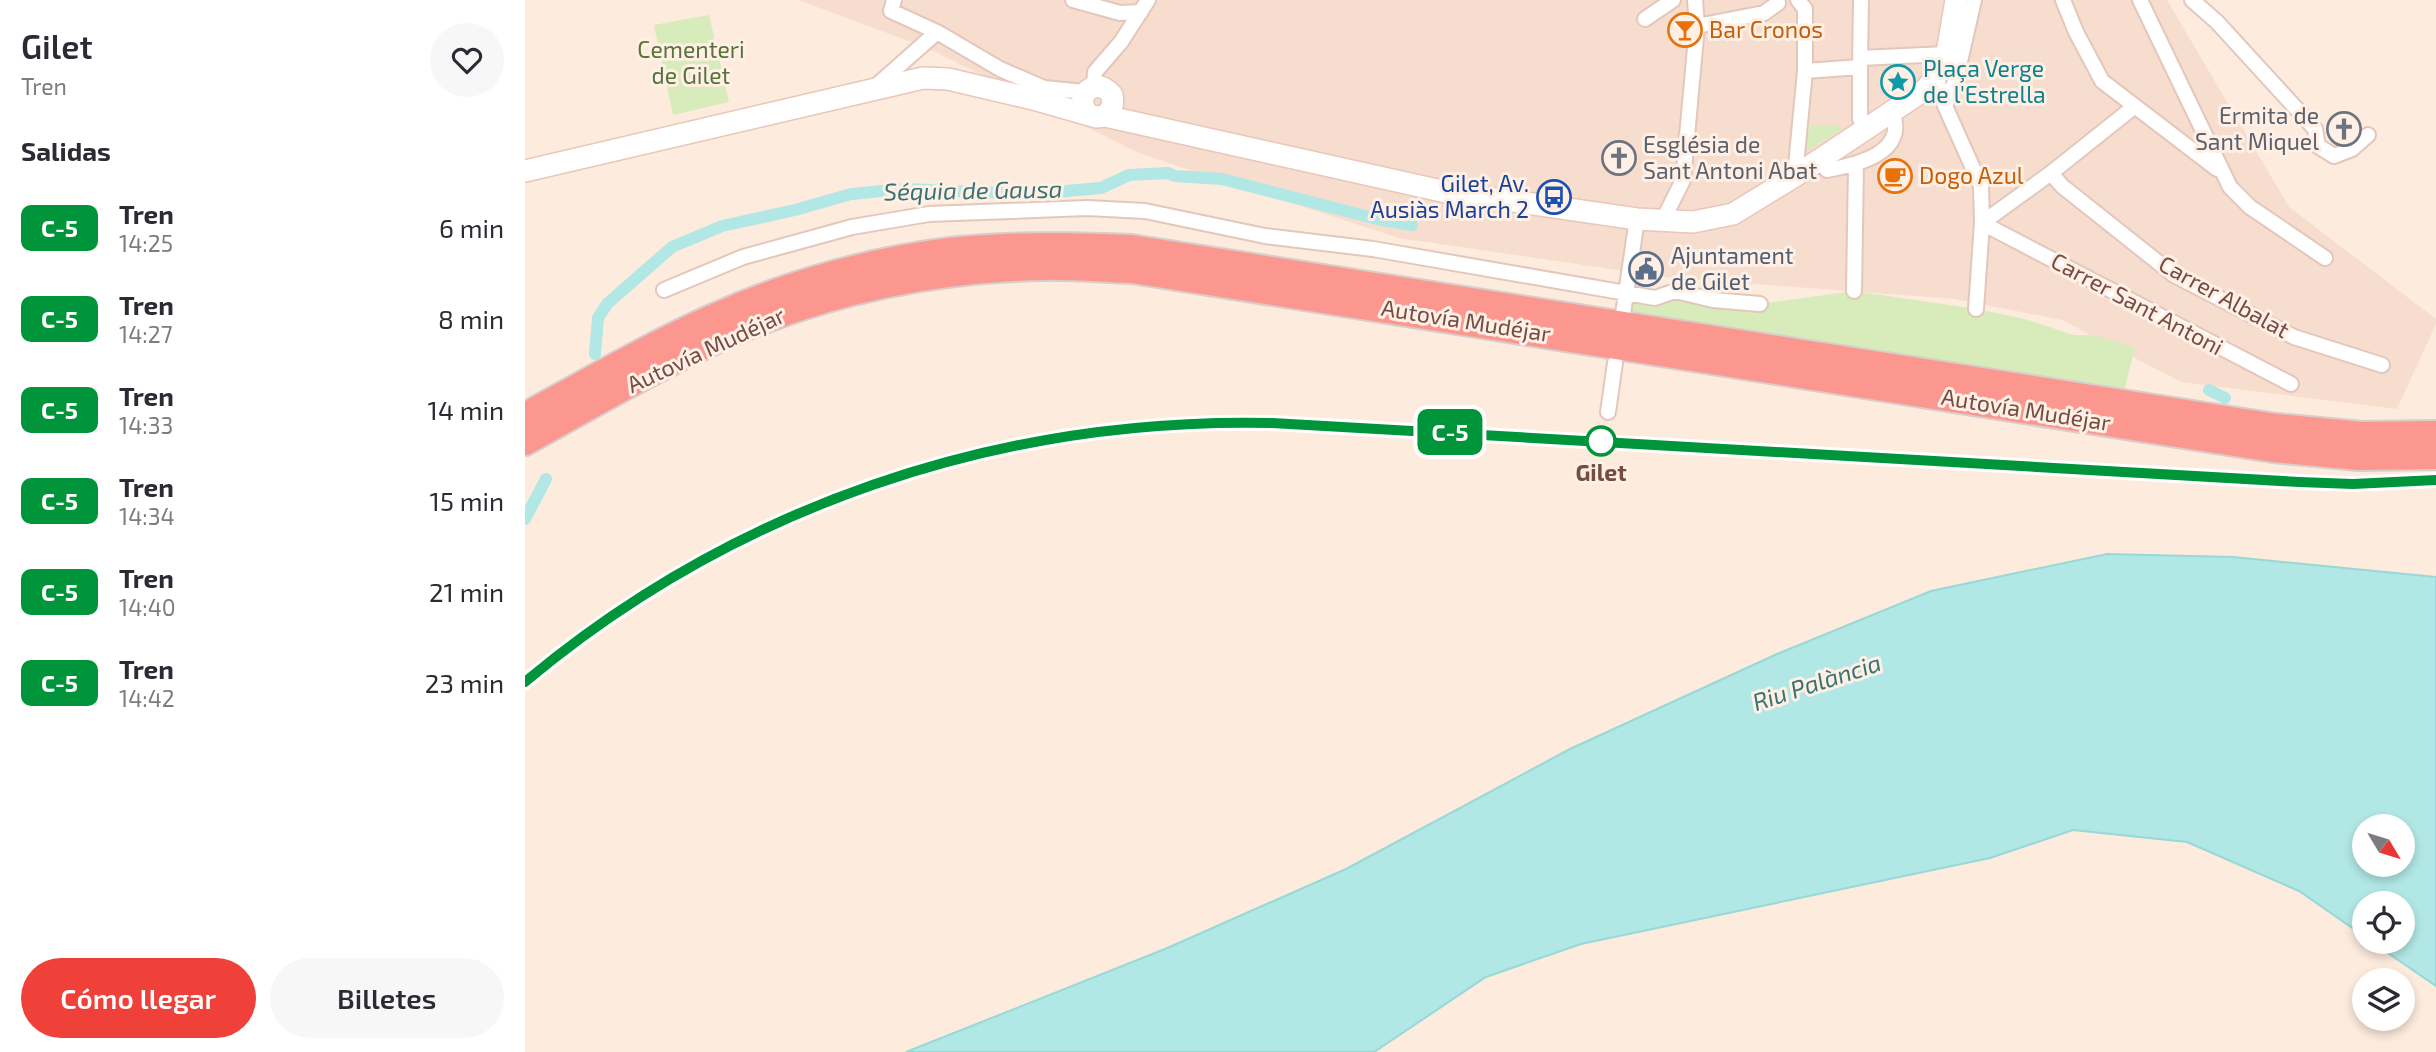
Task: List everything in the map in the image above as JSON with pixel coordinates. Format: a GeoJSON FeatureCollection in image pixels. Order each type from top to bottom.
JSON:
{"type":"FeatureCollection","features":[{"type":"Feature","properties":{"kind":"highway","name":"Autovía Mudéjar"},"geometry":{"type":"LineString","coordinates":[[525,416],[715,316],[796,286],[867,266],[950,251],[1040,246],[1131,248],[2276,427],[2361,435],[2436,434]]}},
{"type":"Feature","properties":{"kind":"highway","name":"Autovía Mudéjar"},"geometry":{"type":"LineString","coordinates":[[525,442],[648,374],[727,335],[798,308],[898,282],[960,272],[1043,267],[1132,270],[2273,449],[2359,457],[2436,456]]}},
{"type":"Feature","properties":{"kind":"street"},"geometry":{"type":"LineString","coordinates":[[1073,0],[1120,13],[1145,6]]}},
{"type":"Feature","properties":{"kind":"street"},"geometry":{"type":"LineString","coordinates":[[1120,13],[1128,0]]}},
{"type":"Feature","properties":{"kind":"street"},"geometry":{"type":"LineString","coordinates":[[1645,19],[1673,0]]}},
{"type":"Feature","properties":{"kind":"street"},"geometry":{"type":"LineString","coordinates":[[1663,220],[1683,180],[1697,26],[1695,0]]}},
{"type":"Feature","properties":{"kind":"street"},"geometry":{"type":"LineString","coordinates":[[1697,26],[1764,13],[1776,2],[1789,5],[1798,0],[1805,9],[1805,71],[1795,176]]}},
{"type":"Feature","properties":{"kind":"street"},"geometry":{"type":"LineString","coordinates":[[1861,0],[1860,119],[1866,129]]}},
{"type":"Feature","properties":{"kind":"street"},"geometry":{"type":"LineString","coordinates":[[893,5],[999,69],[1044,88],[1097,99],[1162,129],[1473,198],[1637,219],[1693,222],[1733,214],[1926,89],[1945,64],[1956,0]]}},
{"type":"Feature","properties":{"kind":"street"},"geometry":{"type":"LineString","coordinates":[[1945,106],[1956,79],[1974,0]]}},
{"type":"Feature","properties":{"kind":"street"},"geometry":{"type":"LineString","coordinates":[[2063,0],[2076,32],[2102,81],[2221,172]]}},
{"type":"Feature","properties":{"kind":"street"},"geometry":{"type":"LineString","coordinates":[[2140,0],[2229,187],[2250,207],[2325,257]]}},
{"type":"Feature","properties":{"kind":"street"},"geometry":{"type":"LineString","coordinates":[[2192,0],[2217,22],[2315,129],[2318,146],[2333,156],[2352,149],[2368,135]]}},
{"type":"Feature","properties":{"kind":"street"},"geometry":{"type":"LineString","coordinates":[[1097,99],[1121,42],[1145,6]]}},
{"type":"Feature","properties":{"kind":"street"},"geometry":{"type":"LineString","coordinates":[[872,89],[937,32]]}},
{"type":"Feature","properties":{"kind":"street"},"geometry":{"type":"LineString","coordinates":[[1805,71],[1947,54]]}},
{"type":"Feature","properties":{"kind":"street"},"geometry":{"type":"LineString","coordinates":[[1936,76],[1945,106],[1981,186],[1982,223],[1976,309]]}},
{"type":"Feature","properties":{"kind":"street"},"geometry":{"type":"LineString","coordinates":[[525,171],[923,78],[949,79],[1033,99],[1097,99]]}},
{"type":"Feature","properties":{"kind":"street"},"geometry":{"type":"LineString","coordinates":[[1982,223],[2051,173],[2135,106]]}},
{"type":"Feature","properties":{"kind":"street"},"geometry":{"type":"LineString","coordinates":[[1820,160],[1827,170],[1856,165],[1886,148],[1897,123],[1892,112]]}},
{"type":"Feature","properties":{"kind":"street"},"geometry":{"type":"LineString","coordinates":[[1854,291],[1856,165]]}},
{"type":"Feature","properties":{"kind":"street","name":"Carrer Albalat"},"geometry":{"type":"LineString","coordinates":[[2051,173],[2062,186],[2174,275],[2294,337],[2382,365]]}},
{"type":"Feature","properties":{"kind":"street"},"geometry":{"type":"LineString","coordinates":[[664,290],[743,257],[852,227],[929,214],[1087,208],[1145,211],[1265,236],[1373,249],[1655,298],[1675,290],[1713,300],[1760,304]]}},
{"type":"Feature","properties":{"kind":"street"},"geometry":{"type":"LineString","coordinates":[[1623,314],[1637,219]]}},
{"type":"Feature","properties":{"kind":"street","name":"Carrer Sant Antoni"},"geometry":{"type":"LineString","coordinates":[[1982,223],[2291,384]]}},
{"type":"Feature","properties":{"kind":"street"},"geometry":{"type":"LineString","coordinates":[[1608,412],[1615,363]]}},
{"type":"Feature","properties":{"kind":"shaded area"},"geometry":{"type":"Polygon","coordinates":[[[798,0],[2167,0],[2289,207],[2436,319],[2436,324],[2397,409],[2181,382],[2062,320],[1955,299],[1672,278],[1399,238],[1141,154],[925,47],[798,0]]]}},
{"type":"Feature","properties":{"kind":"green space","name":"Cementeri de Gilet"},"geometry":{"type":"Polygon","coordinates":[[[709,15],[729,102],[673,115],[654,25],[709,15]]]}},
{"type":"Feature","properties":{"kind":"green space"},"geometry":{"type":"Polygon","coordinates":[[[1836,125],[1842,129],[1805,152],[1810,126],[1836,125]]]}},
{"type":"Feature","properties":{"kind":"green space"},"geometry":{"type":"Polygon","coordinates":[[[1675,291],[1760,304],[1854,291],[1976,309],[2025,319],[2073,335],[2093,335],[2135,347],[2123,395],[1623,314],[1626,293],[1675,291]]]}},
{"type":"Feature","properties":{"kind":"water","name":"Riu Palància"},"geometry":{"type":"Polygon","coordinates":[[[2107,554],[2233,557],[2436,577],[2436,986],[2415,972],[2415,968],[2410,968],[2389,954],[2415,954],[2415,891],[2352,891],[2352,928],[2299,891],[2187,842],[2073,830],[1990,858],[1581,944],[1486,977],[1374,1052],[906,1052],[1165,949],[1346,869],[1570,749],[1777,654],[1931,591],[2107,554]]]}},
{"type":"Feature","properties":{"kind":"waterway","name":"Séquia de Gausa"},"geometry":{"type":"LineString","coordinates":[[595,354],[598,318],[607,304],[672,247],[722,226],[851,194],[903,189],[1032,194],[1101,188],[1129,175],[1168,173],[1175,176],[1222,179],[1377,219],[1412,225]]}},
{"type":"Feature","properties":{"kind":"waterway","name":"Séquia de Gausa"},"geometry":{"type":"LineString","coordinates":[[2209,390],[2225,398]]}},
{"type":"Feature","properties":{"kind":"waterway","name":"Séquia de Gausa"},"geometry":{"type":"LineString","coordinates":[[525,519],[546,479]]}},
{"type":"Feature","properties":{"kind":"railway"},"geometry":{"type":"LineString","coordinates":[[525,682],[606,620],[692,566],[781,521],[875,484],[971,456],[1069,436],[1170,425],[1272,423],[2353,484],[2436,480]]}},
{"type":"Feature","properties":{"kind":"train","name":"C-5"},"geometry":{"type":"LineString","coordinates":[[525,682],[573,643],[661,583],[730,545],[792,516],[863,487],[958,458],[1112,429],[1182,424],[1272,423],[2299,482],[2353,484],[2436,480]]}},
{"type":"Feature","properties":{"kind":"place","name":"Bar Cronos"},"geometry":{"type":"Point","coordinates":[1685,30]}},
{"type":"Feature","properties":{"kind":"place","name":"Plaça Verge de l'Estrella"},"geometry":{"type":"Point","coordinates":[1898,82]}},
{"type":"Feature","properties":{"kind":"place","name":"Ermita de Sant Miquel"},"geometry":{"type":"Point","coordinates":[2344,129]}},
{"type":"Feature","properties":{"kind":"place","name":"Església de Sant Antoni Abat"},"geometry":{"type":"Point","coordinates":[1619,158]}},
{"type":"Feature","properties":{"kind":"place","name":"Dogo Azul"},"geometry":{"type":"Point","coordinates":[1895,176]}},
{"type":"Feature","properties":{"kind":"place","name":"Gilet, Av. Ausiàs March 2"},"geometry":{"type":"Point","coordinates":[1554,197]}},
{"type":"Feature","properties":{"kind":"place","name":"Ajuntament de Gilet"},"geometry":{"type":"Point","coordinates":[1646,269]}},
{"type":"Feature","properties":{"kind":"place","name":"Gilet"},"geometry":{"type":"Point","coordinates":[1601,441]}}]}
